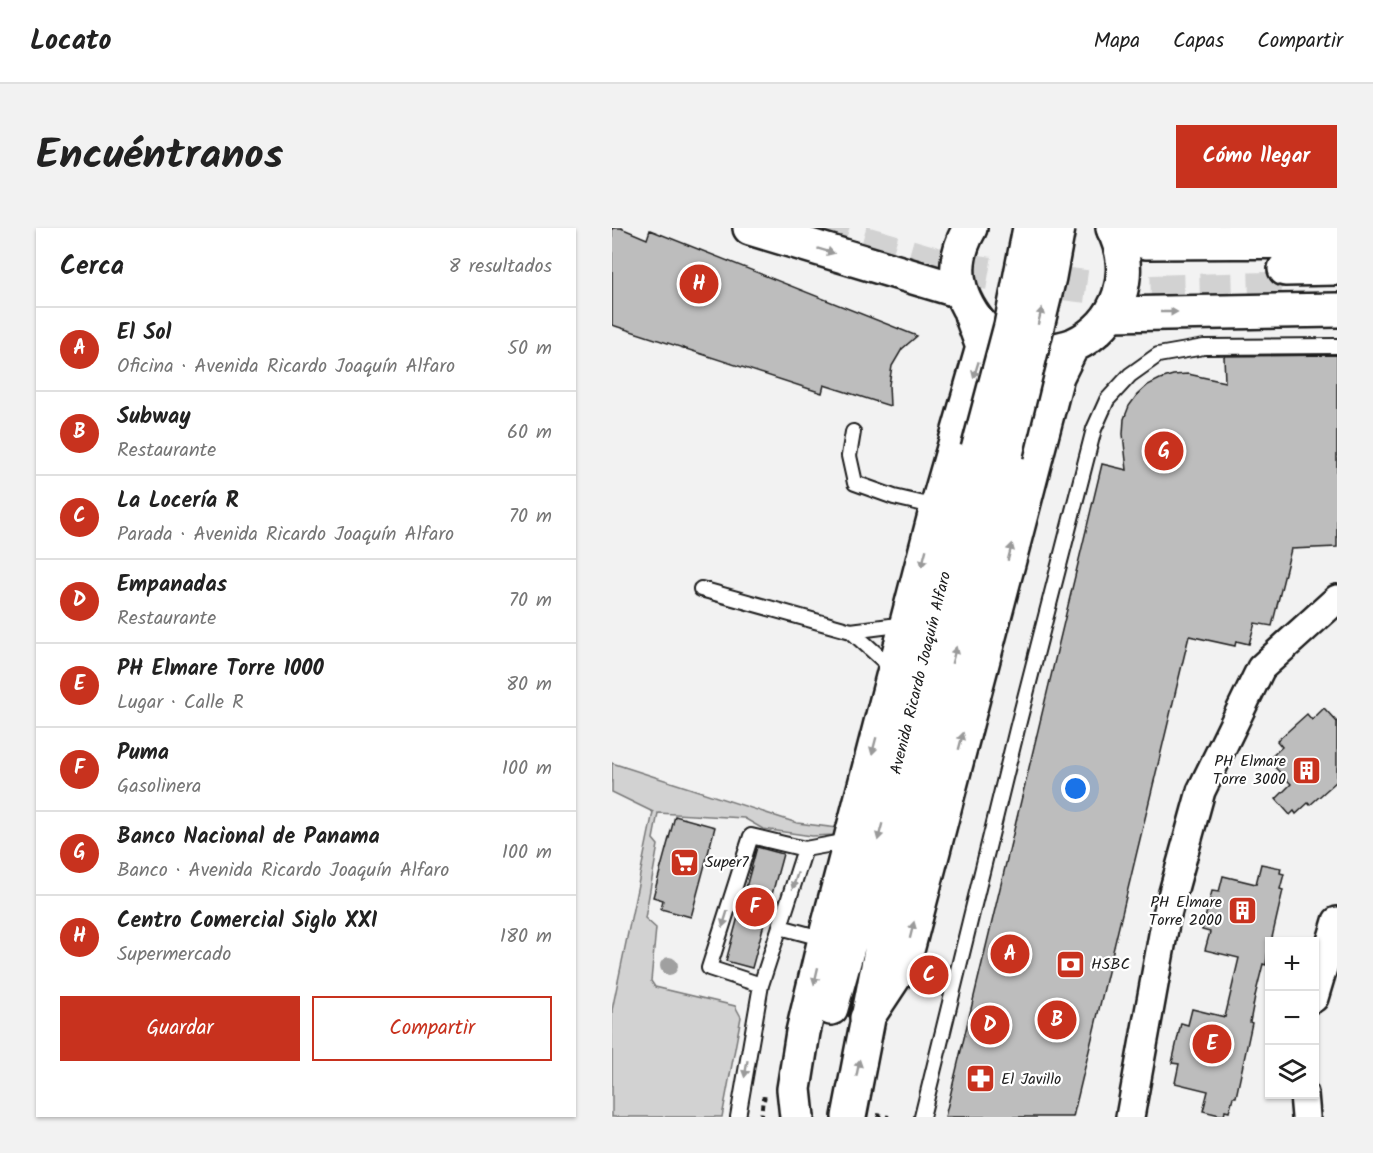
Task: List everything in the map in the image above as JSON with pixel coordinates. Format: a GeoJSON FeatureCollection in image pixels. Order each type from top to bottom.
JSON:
{"type":"FeatureCollection","features":[{"type":"Feature","properties":{"kind":"main road"},"geometry":{"type":"LineString","coordinates":[[750,228],[965,303],[990,335],[1016,348],[1044,352],[1072,346],[1094,333],[1111,314],[1120,294],[1124,272],[1122,250],[1113,229]]}},
{"type":"Feature","properties":{"kind":"main road"},"geometry":{"type":"LineString","coordinates":[[970,228],[962,241],[957,265],[965,303],[983,347],[992,458]]}},
{"type":"Feature","properties":{"kind":"main road","name":"Avenida Ricardo Joaquín Alfaro"},"geometry":{"type":"LineString","coordinates":[[849,1117],[867,1018],[904,844],[992,458],[1011,326],[1030,228]]}},
{"type":"Feature","properties":{"kind":"main road","name":"Avenida Ricardo Joaquín Alfaro"},"geometry":{"type":"LineString","coordinates":[[809,1117],[833,996],[992,458],[1049,277],[1058,228]]}},
{"type":"Feature","properties":{"kind":"main road"},"geometry":{"type":"LineString","coordinates":[[1113,229],[1146,242],[1252,235],[1337,241]]}},
{"type":"Feature","properties":{"kind":"main road"},"geometry":{"type":"LineString","coordinates":[[1337,268],[1285,278],[1337,287]]}},
{"type":"Feature","properties":{"kind":"main road"},"geometry":{"type":"LineString","coordinates":[[1111,314],[1337,310]]}},
{"type":"Feature","properties":{"kind":"main road"},"geometry":{"type":"LineString","coordinates":[[797,1117],[794,1089],[803,1032],[937,507],[992,458],[1057,376],[1072,346]]}},
{"type":"Feature","properties":{"kind":"street"},"geometry":{"type":"LineString","coordinates":[[1130,1117],[1166,918],[1201,791],[1261,668],[1337,599]]}},
{"type":"Feature","properties":{"kind":"street"},"geometry":{"type":"LineString","coordinates":[[1316,991],[1337,921]]}},
{"type":"Feature","properties":{"kind":"street"},"geometry":{"type":"LineString","coordinates":[[1304,1099],[1306,1117]]}},
{"type":"Feature","properties":{"kind":"lane"},"geometry":{"type":"LineString","coordinates":[[921,1117],[1094,429],[1107,400],[1130,375],[1158,355],[1204,347],[1337,346]]}},
{"type":"Feature","properties":{"kind":"lane"},"geometry":{"type":"LineString","coordinates":[[853,432],[849,456],[855,483],[894,497],[937,507]]}},
{"type":"Feature","properties":{"kind":"lane"},"geometry":{"type":"LineString","coordinates":[[701,589],[851,631],[906,624]]}},
{"type":"Feature","properties":{"kind":"lane"},"geometry":{"type":"LineString","coordinates":[[851,631],[894,670]]}},
{"type":"Feature","properties":{"kind":"lane"},"geometry":{"type":"LineString","coordinates":[[760,985],[709,968],[751,836],[805,849],[850,841]]}},
{"type":"Feature","properties":{"kind":"lane"},"geometry":{"type":"LineString","coordinates":[[738,1117],[760,985],[805,849]]}},
{"type":"Feature","properties":{"kind":"lane"},"geometry":{"type":"LineString","coordinates":[[780,927],[825,939]]}},
{"type":"Feature","properties":{"kind":"shaded area"},"geometry":{"type":"Polygon","coordinates":[[[612,763],[797,823],[837,828],[835,835],[812,836],[763,829],[744,818],[658,813],[653,839],[658,845],[645,918],[656,928],[651,981],[655,987],[735,1006],[741,1017],[722,1117],[612,1117],[612,1010],[653,812],[612,792],[612,763]]]}},
{"type":"Feature","properties":{"kind":"building"},"geometry":{"type":"Polygon","coordinates":[[[612,228],[621,228],[647,239],[650,230],[917,336],[902,349],[892,366],[889,385],[890,406],[824,385],[822,393],[612,325],[612,228]]]}},
{"type":"Feature","properties":{"kind":"building"},"geometry":{"type":"Polygon","coordinates":[[[1337,355],[1337,547],[1291,549],[1272,626],[1255,623],[1249,644],[1236,641],[1235,646],[1189,636],[1073,1117],[945,1117],[1102,464],[1127,470],[1123,434],[1124,419],[1129,406],[1148,385],[1173,375],[1188,374],[1225,382],[1224,356],[1337,355]]]}},
{"type":"Feature","properties":{"kind":"building","name":"PH Elmare Torre 3000"},"geometry":{"type":"Polygon","coordinates":[[[1324,708],[1337,722],[1337,781],[1310,805],[1308,803],[1296,814],[1294,811],[1290,815],[1276,799],[1291,784],[1268,760],[1282,747],[1277,741],[1307,714],[1312,720],[1324,708]]]}},
{"type":"Feature","properties":{"kind":"building","name":"Super7"},"geometry":{"type":"Polygon","coordinates":[[[675,816],[715,827],[691,917],[661,909],[663,900],[653,897],[675,816]]]}},
{"type":"Feature","properties":{"kind":"building"},"geometry":{"type":"Polygon","coordinates":[[[757,847],[783,854],[752,968],[726,961],[757,847]]]}},
{"type":"Feature","properties":{"kind":"building"},"geometry":{"type":"Polygon","coordinates":[[[1261,864],[1281,868],[1280,873],[1284,874],[1280,889],[1283,890],[1272,937],[1265,937],[1265,965],[1263,964],[1255,996],[1250,1022],[1252,1023],[1236,1097],[1233,1097],[1229,1112],[1225,1111],[1224,1116],[1203,1111],[1208,1091],[1175,1083],[1179,1064],[1172,1063],[1181,1023],[1188,1025],[1192,1009],[1225,1017],[1239,958],[1205,950],[1210,932],[1202,930],[1212,891],[1219,892],[1223,876],[1256,884],[1261,864]]]}},
{"type":"Feature","properties":{"kind":"tunnel"},"geometry":{"type":"LineString","coordinates":[[815,228],[941,265],[1004,276],[1129,292],[1286,288]]}},
{"type":"Feature","properties":{"kind":"place","name":"Centro Comercial Siglo XXI"},"geometry":{"type":"Point","coordinates":[699,284]}},
{"type":"Feature","properties":{"kind":"place","name":"Banco Nacional de Panama"},"geometry":{"type":"Point","coordinates":[1164,451]}},
{"type":"Feature","properties":{"kind":"place","name":"PH Elmare Torre 3000"},"geometry":{"type":"Point","coordinates":[1307,770]}},
{"type":"Feature","properties":{"kind":"place","name":"Super7"},"geometry":{"type":"Point","coordinates":[684,862]}},
{"type":"Feature","properties":{"kind":"place","name":"Puma"},"geometry":{"type":"Point","coordinates":[755,907]}},
{"type":"Feature","properties":{"kind":"place","name":"PH Elmare Torre 2000"},"geometry":{"type":"Point","coordinates":[1243,911]}},
{"type":"Feature","properties":{"kind":"place","name":"El Sol"},"geometry":{"type":"Point","coordinates":[1010,954]}},
{"type":"Feature","properties":{"kind":"place","name":"HSBC"},"geometry":{"type":"Point","coordinates":[1070,964]}},
{"type":"Feature","properties":{"kind":"place","name":"La Locería R"},"geometry":{"type":"Point","coordinates":[929,975]}},
{"type":"Feature","properties":{"kind":"place","name":"Subway"},"geometry":{"type":"Point","coordinates":[1057,1020]}},
{"type":"Feature","properties":{"kind":"place","name":"Empanadas"},"geometry":{"type":"Point","coordinates":[990,1025]}},
{"type":"Feature","properties":{"kind":"place","name":"PH Elmare Torre 1000"},"geometry":{"type":"Point","coordinates":[1212,1044]}},
{"type":"Feature","properties":{"kind":"place","name":"El Javillo"},"geometry":{"type":"Point","coordinates":[980,1079]}}]}
